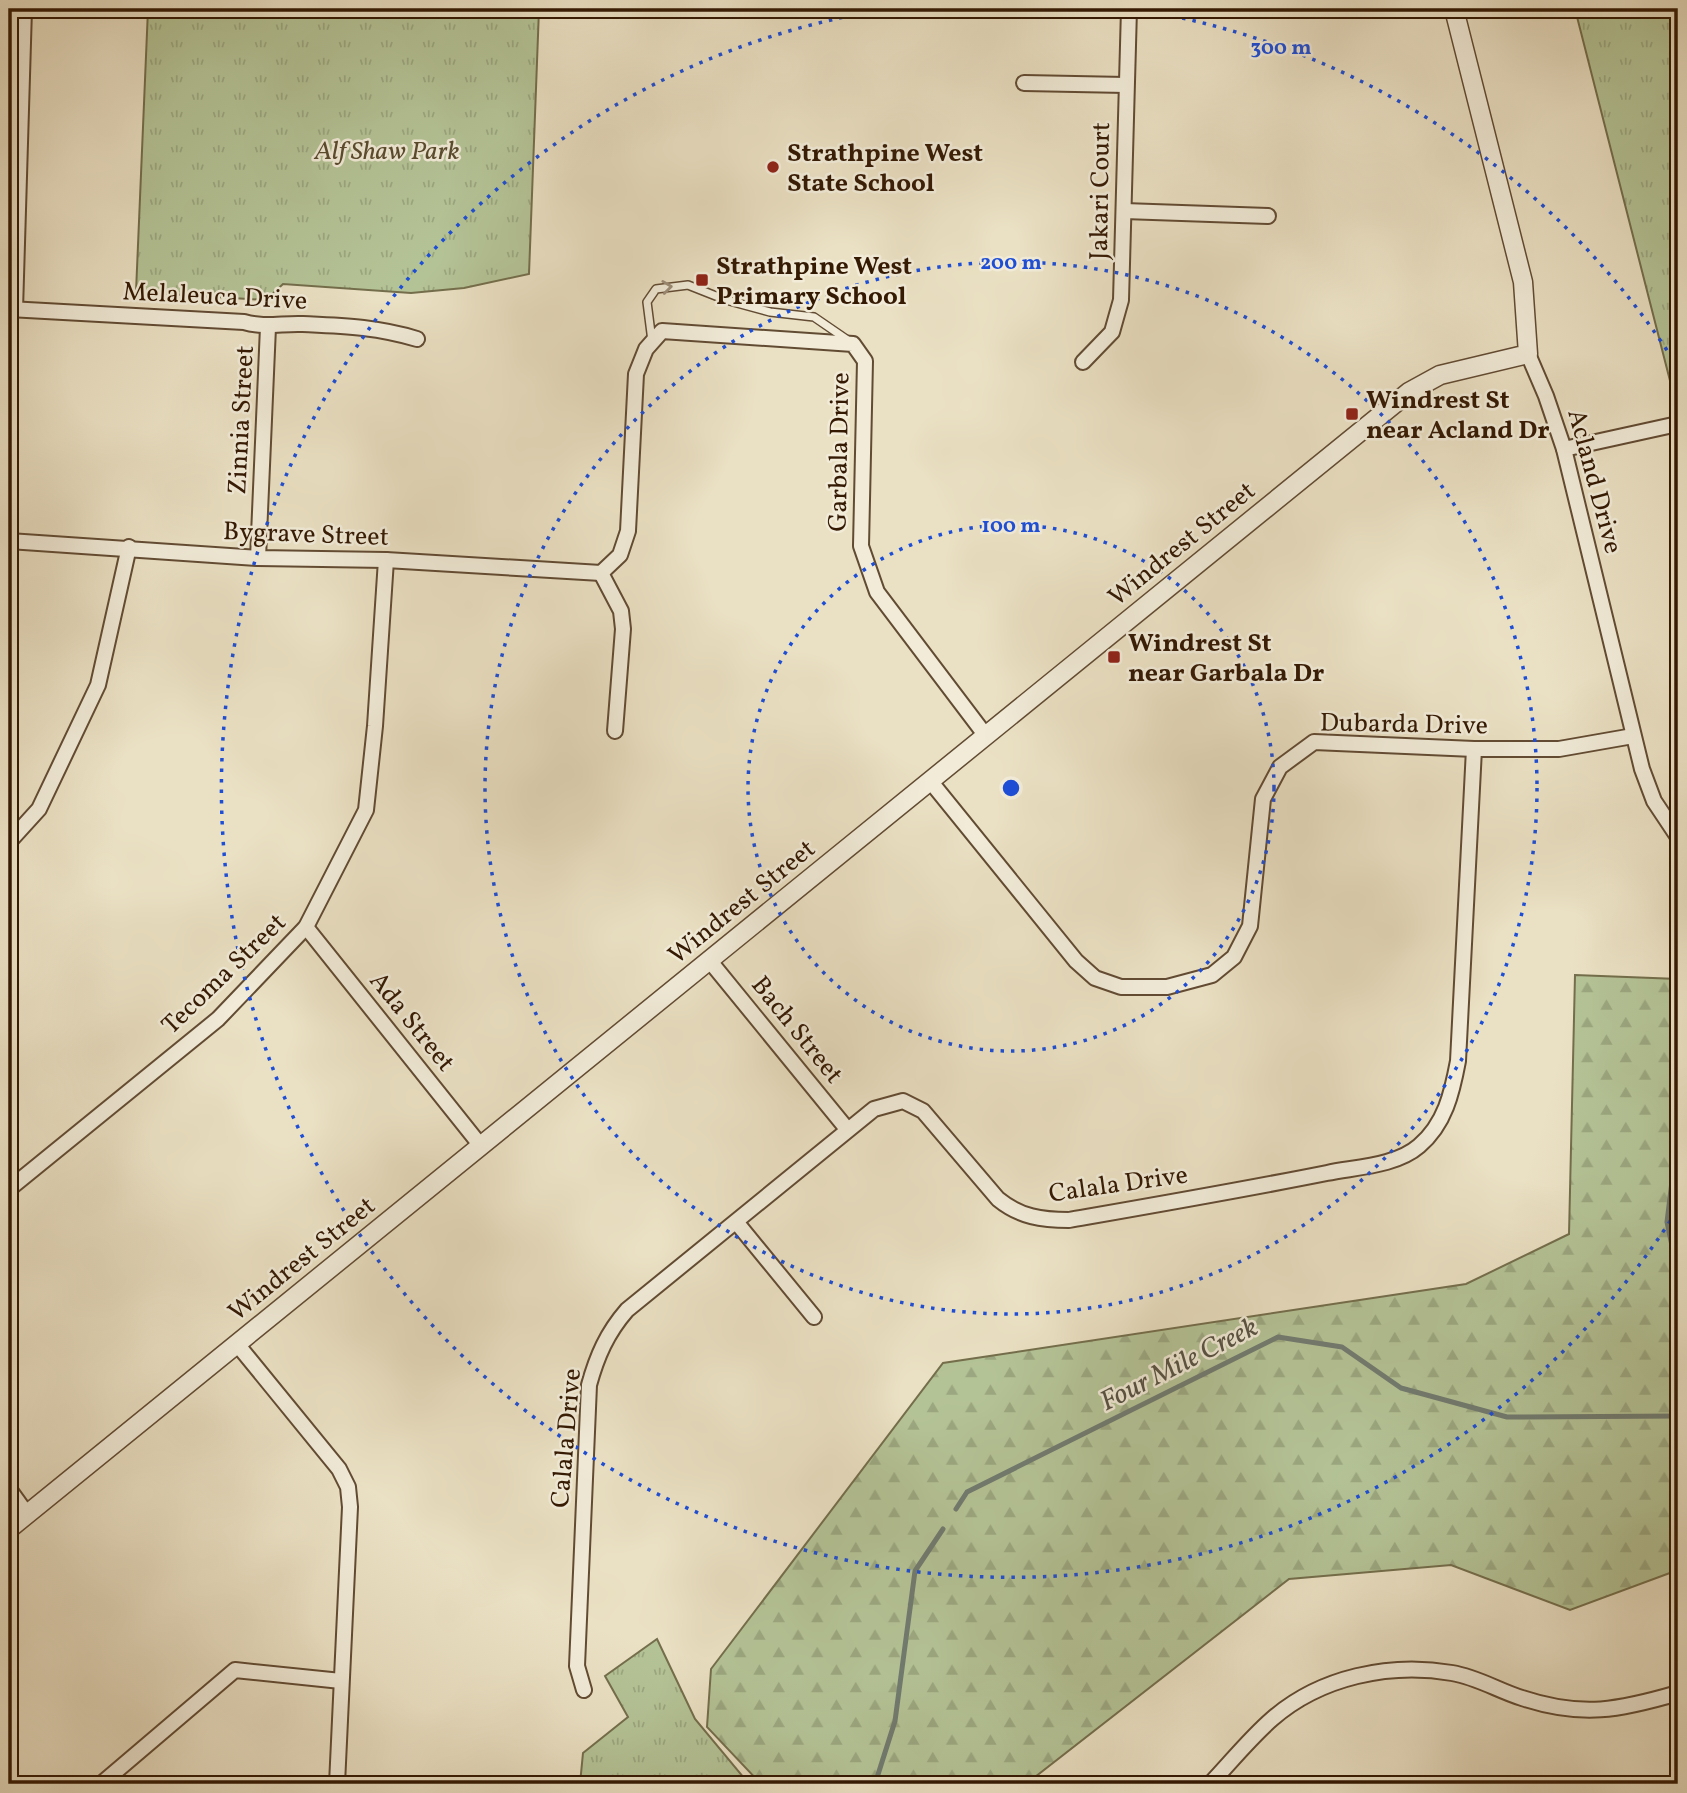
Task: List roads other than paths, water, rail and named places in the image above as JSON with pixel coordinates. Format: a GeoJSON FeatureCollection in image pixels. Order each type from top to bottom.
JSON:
{"type":"FeatureCollection","features":[{"type":"Feature","properties":{"kind":"street"},"geometry":{"type":"LineString","coordinates":[[12,309],[24,9]]}},
{"type":"Feature","properties":{"kind":"street","name":"Jakari Court"},"geometry":{"type":"LineString","coordinates":[[1083,362],[1112,332],[1121,300],[1129,9]]}},
{"type":"Feature","properties":{"kind":"street","name":"Acland Drive"},"geometry":{"type":"LineString","coordinates":[[1454,9],[1523,282],[1528,354],[1546,396],[1563,449],[1633,736],[1654,801],[1678,837]]}},
{"type":"Feature","properties":{"kind":"street"},"geometry":{"type":"LineString","coordinates":[[1024,83],[1126,85]]}},
{"type":"Feature","properties":{"kind":"street"},"geometry":{"type":"LineString","coordinates":[[1124,211],[1268,216]]}},
{"type":"Feature","properties":{"kind":"street","name":"Melaleuca Drive"},"geometry":{"type":"LineString","coordinates":[[12,309],[244,321],[268,327],[300,324],[380,328],[417,339]]}},
{"type":"Feature","properties":{"kind":"street","name":"Zinnia Street"},"geometry":{"type":"LineString","coordinates":[[258,558],[268,327]]}},
{"type":"Feature","properties":{"kind":"street","name":"Garbala Drive"},"geometry":{"type":"LineString","coordinates":[[652,342],[662,331],[853,344],[865,361],[861,546],[877,592],[986,736]]}},
{"type":"Feature","properties":{"kind":"street"},"geometry":{"type":"LineString","coordinates":[[615,731],[621,611],[601,573],[620,555],[628,531],[636,374],[646,349],[652,342]]}},
{"type":"Feature","properties":{"kind":"street","name":"Windrest Street"},"geometry":{"type":"LineString","coordinates":[[9,1529],[1409,392],[1440,375],[1528,354]]}},
{"type":"Feature","properties":{"kind":"street"},"geometry":{"type":"LineString","coordinates":[[1563,449],[1673,425]]}},
{"type":"Feature","properties":{"kind":"street","name":"Bygrave Street"},"geometry":{"type":"LineString","coordinates":[[9,541],[129,547],[258,558],[386,560],[601,573]]}},
{"type":"Feature","properties":{"kind":"street"},"geometry":{"type":"LineString","coordinates":[[9,842],[39,809],[98,685],[129,547]]}},
{"type":"Feature","properties":{"kind":"street","name":"Tecoma Street"},"geometry":{"type":"LineString","coordinates":[[9,1189],[218,1019],[306,928],[366,810],[375,726],[386,560]]}},
{"type":"Feature","properties":{"kind":"street","name":"Dubarda Drive"},"geometry":{"type":"LineString","coordinates":[[931,782],[1076,961],[1095,978],[1121,987],[1167,987],[1212,975],[1234,957],[1250,926],[1263,799],[1280,767],[1314,742],[1474,749],[1559,749],[1633,736]]}},
{"type":"Feature","properties":{"kind":"street","name":"Calala Drive"},"geometry":{"type":"LineString","coordinates":[[584,1690],[576,1666],[589,1385],[597,1356],[610,1329],[627,1310],[874,1109],[902,1101],[923,1111],[1011,1209],[1048,1220],[1069,1220],[1287,1181],[1397,1159],[1418,1147],[1437,1126],[1452,1095],[1458,1061],[1474,749]]}},
{"type":"Feature","properties":{"kind":"street","name":"Ada Street"},"geometry":{"type":"LineString","coordinates":[[306,928],[481,1146]]}},
{"type":"Feature","properties":{"kind":"street","name":"Bach Street"},"geometry":{"type":"LineString","coordinates":[[709,960],[847,1129]]}},
{"type":"Feature","properties":{"kind":"street"},"geometry":{"type":"LineString","coordinates":[[737,1223],[814,1317]]}},
{"type":"Feature","properties":{"kind":"street"},"geometry":{"type":"LineString","coordinates":[[237,1344],[339,1469],[348,1487],[337,1784]]}},
{"type":"Feature","properties":{"kind":"street"},"geometry":{"type":"LineString","coordinates":[[9,1489],[27,1514]]}},
{"type":"Feature","properties":{"kind":"street"},"geometry":{"type":"LineString","coordinates":[[100,1784],[235,1670],[341,1681]]}},
{"type":"Feature","properties":{"kind":"street"},"geometry":{"type":"LineString","coordinates":[[1210,1784],[1272,1719],[1323,1688],[1367,1673],[1453,1673],[1556,1708],[1595,1711],[1626,1709],[1678,1693]]}},
{"type":"Feature","properties":{"kind":"lane","name":"Garbala Drive"},"geometry":{"type":"LineString","coordinates":[[652,342],[647,302],[656,289],[688,285],[759,309],[814,317],[853,344]]}},
{"type":"Feature","properties":{"kind":"waterway","name":"Four Mile Creek"},"geometry":{"type":"LineString","coordinates":[[1678,1158],[1674,1165],[1667,1222],[1678,1274]]}},
{"type":"Feature","properties":{"kind":"waterway","name":"Four Mile Creek"},"geometry":{"type":"LineString","coordinates":[[956,1509],[967,1492],[1278,1337],[1342,1347],[1401,1388],[1507,1417],[1678,1416]]}},
{"type":"Feature","properties":{"kind":"waterway","name":"Four Mile Creek"},"geometry":{"type":"LineString","coordinates":[[875,1784],[895,1721],[915,1571],[943,1529]]}},
{"type":"Feature","properties":{"kind":"place","name":"Strathpine West State School"},"geometry":{"type":"Point","coordinates":[773,167]}},
{"type":"Feature","properties":{"kind":"place","name":"Strathpine West Primary School"},"geometry":{"type":"Point","coordinates":[702,280]}},
{"type":"Feature","properties":{"kind":"place","name":"Windrest St near Acland Dr"},"geometry":{"type":"Point","coordinates":[1352,414]}},
{"type":"Feature","properties":{"kind":"place","name":"Windrest St near Garbala Dr"},"geometry":{"type":"Point","coordinates":[1114,657]}},
{"type":"Feature","properties":{"kind":"park label","name":"Alf Shaw Park"},"geometry":{"type":"Point","coordinates":[387,150]}}]}
